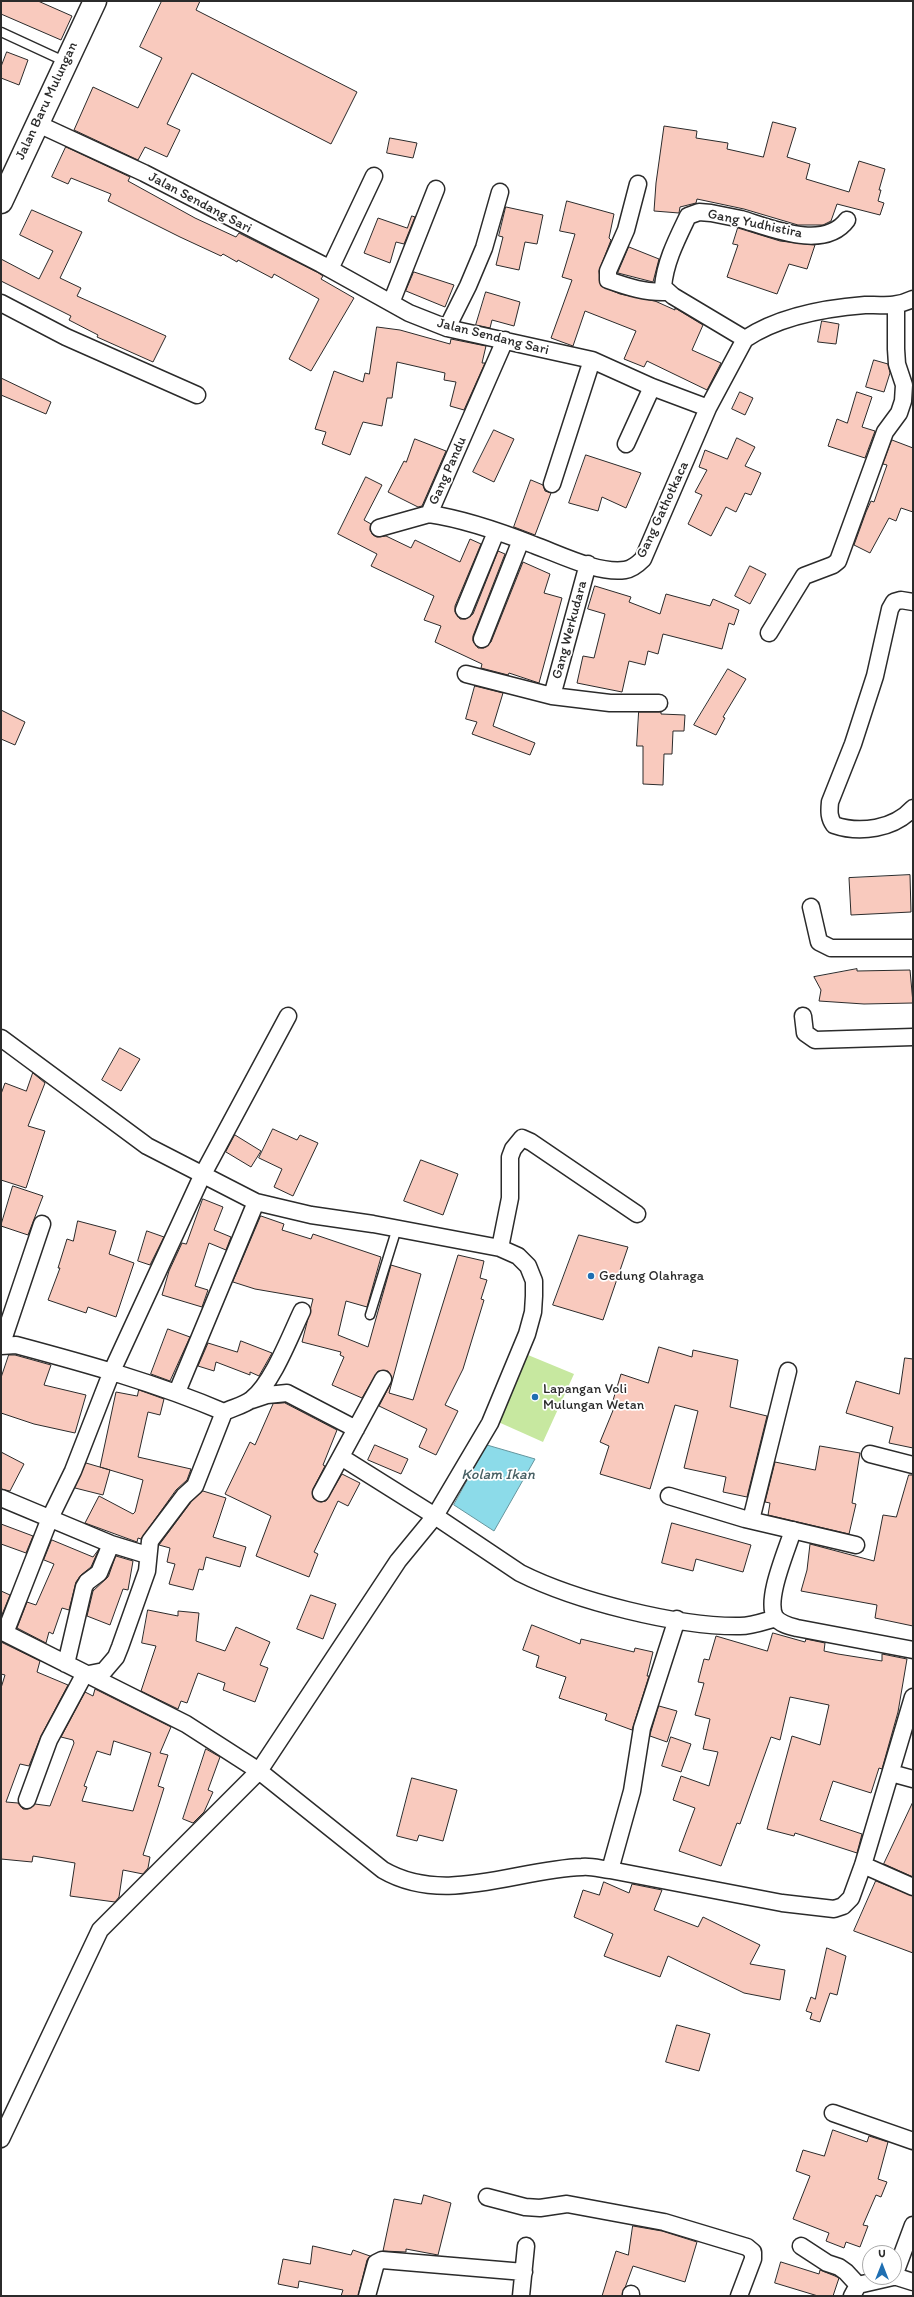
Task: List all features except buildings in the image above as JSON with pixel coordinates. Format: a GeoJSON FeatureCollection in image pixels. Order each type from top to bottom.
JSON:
{"type":"FeatureCollection","features":[{"type":"Feature","properties":{"kind":"main road","name":"Jalan Baru Mulungan"},"geometry":{"type":"LineString","coordinates":[[1,202],[95,1]]}},
{"type":"Feature","properties":{"kind":"street","name":"Jalan Sendang Sari"},"geometry":{"type":"LineString","coordinates":[[38,124],[144,173],[330,269],[409,314],[447,328],[592,360],[652,387],[708,408]]}},
{"type":"Feature","properties":{"kind":"street"},"geometry":{"type":"LineString","coordinates":[[330,269],[374,176]]}},
{"type":"Feature","properties":{"kind":"street"},"geometry":{"type":"LineString","coordinates":[[638,184],[626,230],[608,271],[608,280],[635,290],[654,293],[667,292],[745,339]]}},
{"type":"Feature","properties":{"kind":"street"},"geometry":{"type":"LineString","coordinates":[[391,303],[436,189]]}},
{"type":"Feature","properties":{"kind":"street"},"geometry":{"type":"LineString","coordinates":[[447,328],[468,286],[484,248],[500,192]]}},
{"type":"Feature","properties":{"kind":"street","name":"Gang Yudhistira"},"geometry":{"type":"LineString","coordinates":[[667,292],[663,287],[664,276],[675,242],[688,216],[699,212],[711,213],[805,236],[836,230],[842,227],[847,220]]}},
{"type":"Feature","properties":{"kind":"street"},"geometry":{"type":"LineString","coordinates":[[708,408],[745,339],[755,332],[795,317],[865,306],[896,306],[913,299]]}},
{"type":"Feature","properties":{"kind":"street"},"geometry":{"type":"LineString","coordinates":[[1,303],[52,330],[197,395]]}},
{"type":"Feature","properties":{"kind":"street"},"geometry":{"type":"LineString","coordinates":[[769,633],[804,576],[834,565],[838,561],[885,432],[899,413],[903,401],[904,385],[897,364],[896,306]]}},
{"type":"Feature","properties":{"kind":"street","name":"Gang Pandu"},"geometry":{"type":"LineString","coordinates":[[505,340],[429,514],[450,518],[496,532],[588,564]]}},
{"type":"Feature","properties":{"kind":"street"},"geometry":{"type":"LineString","coordinates":[[552,484],[592,360]]}},
{"type":"Feature","properties":{"kind":"street"},"geometry":{"type":"LineString","coordinates":[[626,444],[652,387]]}},
{"type":"Feature","properties":{"kind":"street","name":"Gang Gathotkaca"},"geometry":{"type":"LineString","coordinates":[[588,564],[625,570],[634,567],[643,559],[708,408]]}},
{"type":"Feature","properties":{"kind":"street"},"geometry":{"type":"LineString","coordinates":[[379,528],[429,514]]}},
{"type":"Feature","properties":{"kind":"street"},"geometry":{"type":"LineString","coordinates":[[464,610],[496,532]]}},
{"type":"Feature","properties":{"kind":"street"},"geometry":{"type":"LineString","coordinates":[[482,639],[521,540]]}},
{"type":"Feature","properties":{"kind":"street","name":"Gang Werkudara"},"geometry":{"type":"LineString","coordinates":[[552,696],[588,564]]}},
{"type":"Feature","properties":{"kind":"street"},"geometry":{"type":"LineString","coordinates":[[913,602],[901,600],[894,602],[890,609],[875,676],[853,744],[830,802],[829,812],[830,820],[834,825],[862,830],[885,826],[906,815],[913,808]]}},
{"type":"Feature","properties":{"kind":"street"},"geometry":{"type":"LineString","coordinates":[[466,674],[552,696],[610,703],[659,703]]}},
{"type":"Feature","properties":{"kind":"street"},"geometry":{"type":"LineString","coordinates":[[810,908],[819,942],[831,948],[913,948]]}},
{"type":"Feature","properties":{"kind":"street"},"geometry":{"type":"LineString","coordinates":[[288,1016],[202,1176],[112,1371],[73,1470],[50,1518],[3,1632],[186,1724],[259,1771],[382,1870],[412,1882],[473,1884],[583,1867],[610,1870],[782,1903],[834,1909],[843,1906],[851,1898],[863,1865],[913,1697]]}},
{"type":"Feature","properties":{"kind":"street"},"geometry":{"type":"LineString","coordinates":[[802,1016],[805,1034],[815,1040],[913,1037]]}},
{"type":"Feature","properties":{"kind":"street"},"geometry":{"type":"LineString","coordinates":[[1,1038],[147,1146],[202,1176],[256,1202],[311,1215],[397,1228],[500,1248],[518,1256],[528,1266],[534,1281],[533,1312],[527,1334],[490,1423],[435,1516],[398,1561],[259,1771],[100,1930],[3,2131]]}},
{"type":"Feature","properties":{"kind":"street"},"geometry":{"type":"LineString","coordinates":[[500,1248],[510,1198],[510,1157],[513,1149],[522,1138],[531,1142],[637,1214]]}},
{"type":"Feature","properties":{"kind":"street"},"geometry":{"type":"LineString","coordinates":[[176,1392],[256,1202]]}},
{"type":"Feature","properties":{"kind":"street"},"geometry":{"type":"LineString","coordinates":[[42,1224],[1,1346],[16,1345],[112,1371],[176,1392],[224,1412]]}},
{"type":"Feature","properties":{"kind":"street"},"geometry":{"type":"LineString","coordinates":[[252,1400],[278,1364],[302,1311]]}},
{"type":"Feature","properties":{"kind":"street"},"geometry":{"type":"LineString","coordinates":[[751,1520],[788,1371]]}},
{"type":"Feature","properties":{"kind":"street"},"geometry":{"type":"LineString","coordinates":[[321,1493],[382,1379]]}},
{"type":"Feature","properties":{"kind":"street"},"geometry":{"type":"LineString","coordinates":[[84,1674],[104,1671],[116,1657],[147,1571],[150,1540],[184,1496],[195,1486],[224,1412],[267,1395],[286,1393],[356,1429]]}},
{"type":"Feature","properties":{"kind":"street"},"geometry":{"type":"LineString","coordinates":[[870,1454],[913,1465]]}},
{"type":"Feature","properties":{"kind":"street"},"geometry":{"type":"LineString","coordinates":[[341,1457],[435,1516],[520,1574],[534,1580],[605,1604],[677,1619],[742,1626],[776,1618]]}},
{"type":"Feature","properties":{"kind":"street"},"geometry":{"type":"LineString","coordinates":[[669,1496],[751,1520],[856,1545]]}},
{"type":"Feature","properties":{"kind":"street"},"geometry":{"type":"LineString","coordinates":[[1,1498],[111,1544],[148,1555]]}},
{"type":"Feature","properties":{"kind":"street"},"geometry":{"type":"LineString","coordinates":[[793,1530],[774,1595],[773,1610],[776,1618],[785,1624],[797,1628],[913,1650]]}},
{"type":"Feature","properties":{"kind":"street"},"geometry":{"type":"LineString","coordinates":[[66,1664],[84,1587],[87,1582],[99,1574],[111,1544]]}},
{"type":"Feature","properties":{"kind":"street"},"geometry":{"type":"LineString","coordinates":[[610,1870],[632,1791],[642,1728],[677,1619]]}},
{"type":"Feature","properties":{"kind":"street"},"geometry":{"type":"LineString","coordinates":[[27,1800],[49,1740],[84,1674]]}},
{"type":"Feature","properties":{"kind":"street"},"geometry":{"type":"LineString","coordinates":[[891,1773],[913,1779]]}},
{"type":"Feature","properties":{"kind":"street"},"geometry":{"type":"LineString","coordinates":[[863,1865],[913,1887]]}},
{"type":"Feature","properties":{"kind":"street"},"geometry":{"type":"LineString","coordinates":[[832,2114],[913,2141]]}},
{"type":"Feature","properties":{"kind":"street"},"geometry":{"type":"LineString","coordinates":[[487,2197],[525,2207],[540,2208],[567,2204],[664,2222],[747,2247],[753,2252],[753,2259],[739,2296]]}},
{"type":"Feature","properties":{"kind":"street"},"geometry":{"type":"LineString","coordinates":[[902,2255],[913,2225]]}},
{"type":"Feature","properties":{"kind":"street"},"geometry":{"type":"LineString","coordinates":[[521,2296],[526,2246]]}},
{"type":"Feature","properties":{"kind":"street"},"geometry":{"type":"LineString","coordinates":[[801,2246],[821,2260],[846,2272],[855,2291],[872,2285]]}},
{"type":"Feature","properties":{"kind":"street"},"geometry":{"type":"LineString","coordinates":[[367,2296],[376,2263],[382,2260],[524,2272]]}},
{"type":"Feature","properties":{"kind":"street"},"geometry":{"type":"LineString","coordinates":[[902,2279],[913,2282]]}},
{"type":"Feature","properties":{"kind":"lane"},"geometry":{"type":"LineString","coordinates":[[1,32],[66,62]]}},
{"type":"Feature","properties":{"kind":"lane"},"geometry":{"type":"LineString","coordinates":[[370,1316],[397,1228]]}},
{"type":"Feature","properties":{"kind":"green space","name":"Lapangan Voli Mulungan Wetan"},"geometry":{"type":"Polygon","coordinates":[[[528,1355],[574,1374],[543,1442],[496,1421],[528,1355]]]}},
{"type":"Feature","properties":{"kind":"water","name":"Kolam Ikan"},"geometry":{"type":"Polygon","coordinates":[[[487,1445],[535,1459],[494,1531],[454,1505],[487,1445]]]}},
{"type":"Feature","properties":{"kind":"place","name":"Gedung Olahraga"},"geometry":{"type":"Point","coordinates":[591,1276]}},
{"type":"Feature","properties":{"kind":"place","name":"Lapangan Voli Mulungan Wetan"},"geometry":{"type":"Point","coordinates":[535,1397]}}]}
